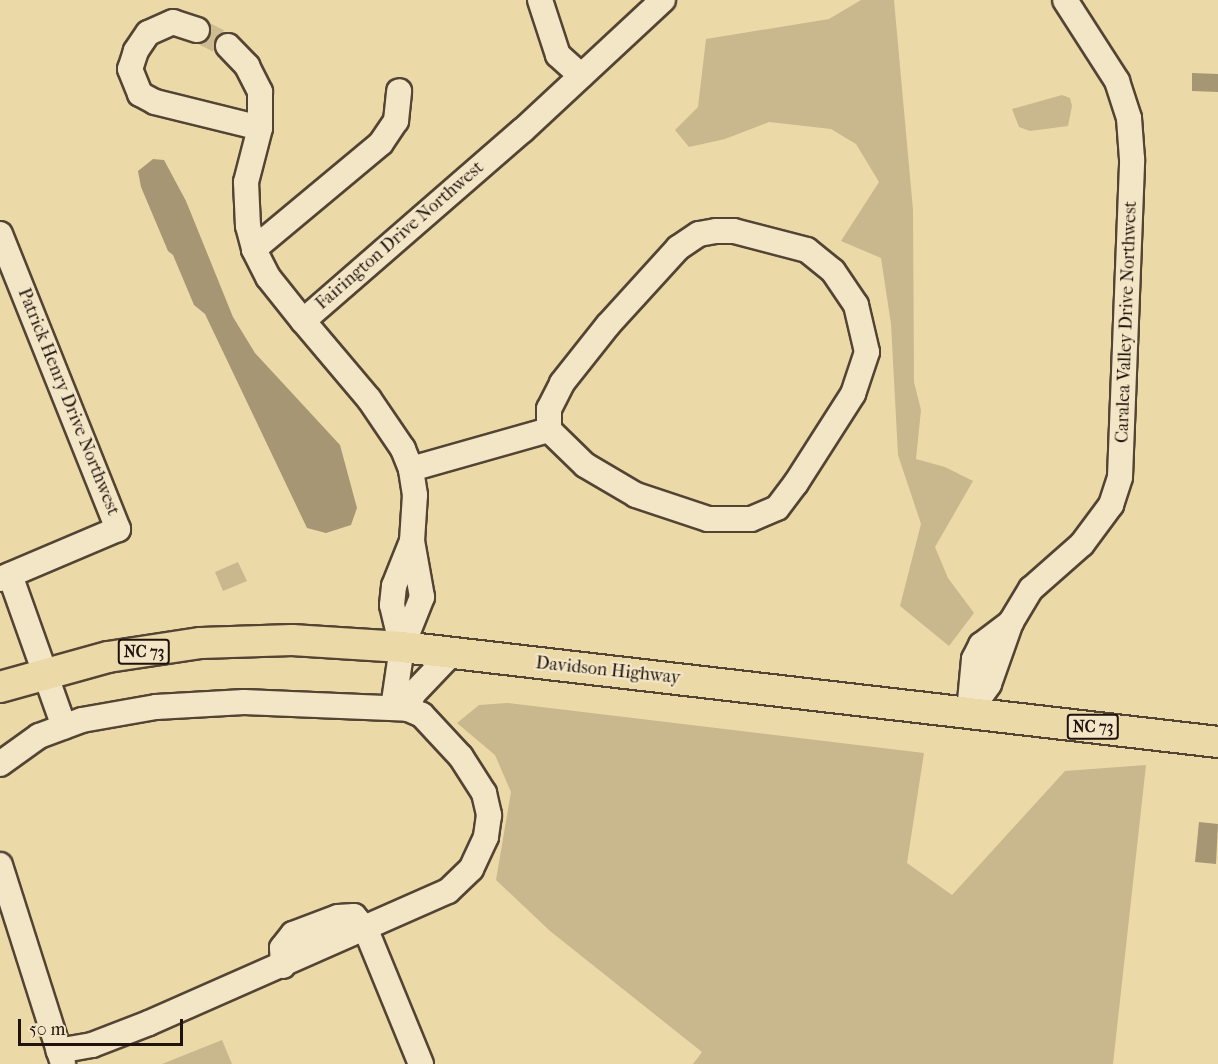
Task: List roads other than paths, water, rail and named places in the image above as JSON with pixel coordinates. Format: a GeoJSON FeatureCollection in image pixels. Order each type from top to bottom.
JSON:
{"type":"FeatureCollection","features":[{"type":"Feature","properties":{"kind":"main road","name":"Davidson Highway"},"geometry":{"type":"LineString","coordinates":[[0,687],[108,657],[201,643],[292,640],[402,647],[1218,742]]}},
{"type":"Feature","properties":{"kind":"street"},"geometry":{"type":"LineString","coordinates":[[540,0],[558,55],[581,76]]}},
{"type":"Feature","properties":{"kind":"street","name":"Fairington Drive Northwest"},"geometry":{"type":"LineString","coordinates":[[400,708],[402,647],[422,597],[412,541],[415,495],[411,469],[403,449],[369,399],[303,321],[581,76],[663,0]]}},
{"type":"Feature","properties":{"kind":"street","name":"Caralea Valley Drive Northwest"},"geometry":{"type":"LineString","coordinates":[[969,712],[974,659],[981,645],[1011,622],[1031,589],[1082,544],[1111,505],[1123,453],[1132,159],[1129,118],[1117,81],[1065,0]]}},
{"type":"Feature","properties":{"kind":"street"},"geometry":{"type":"LineString","coordinates":[[197,30],[173,22],[147,33],[135,51],[130,69],[140,94],[155,102],[260,128]]}},
{"type":"Feature","properties":{"kind":"street"},"geometry":{"type":"LineString","coordinates":[[228,46],[247,66],[260,92],[260,128],[246,182],[248,226],[254,249],[268,277],[303,321]]}},
{"type":"Feature","properties":{"kind":"street"},"geometry":{"type":"LineString","coordinates":[[254,249],[381,143],[396,121],[399,91]]}},
{"type":"Feature","properties":{"kind":"street"},"geometry":{"type":"LineString","coordinates":[[734,231],[807,250],[833,271],[856,305],[867,352],[853,394],[777,508],[751,519],[708,519],[636,495],[585,465],[549,430],[549,409],[562,383],[678,248],[699,234],[734,231]]}},
{"type":"Feature","properties":{"kind":"street","name":"Patrick Henry Drive Northwest"},"geometry":{"type":"LineString","coordinates":[[0,234],[118,529],[5,577],[46,673],[64,727]]}},
{"type":"Feature","properties":{"kind":"street"},"geometry":{"type":"LineString","coordinates":[[411,469],[549,430]]}},
{"type":"Feature","properties":{"kind":"street"},"geometry":{"type":"LineString","coordinates":[[400,708],[452,653]]}},
{"type":"Feature","properties":{"kind":"street"},"geometry":{"type":"LineString","coordinates":[[0,764],[39,736],[82,720],[178,705],[244,702],[400,708],[422,715],[461,756],[484,794],[489,815],[486,837],[471,869],[448,891],[366,930],[61,1058],[0,865]]}},
{"type":"Feature","properties":{"kind":"street"},"geometry":{"type":"LineString","coordinates":[[366,930],[421,1064]]}},
{"type":"Feature","properties":{"kind":"tunnel"},"geometry":{"type":"LineString","coordinates":[[197,30],[228,46]]}}]}
